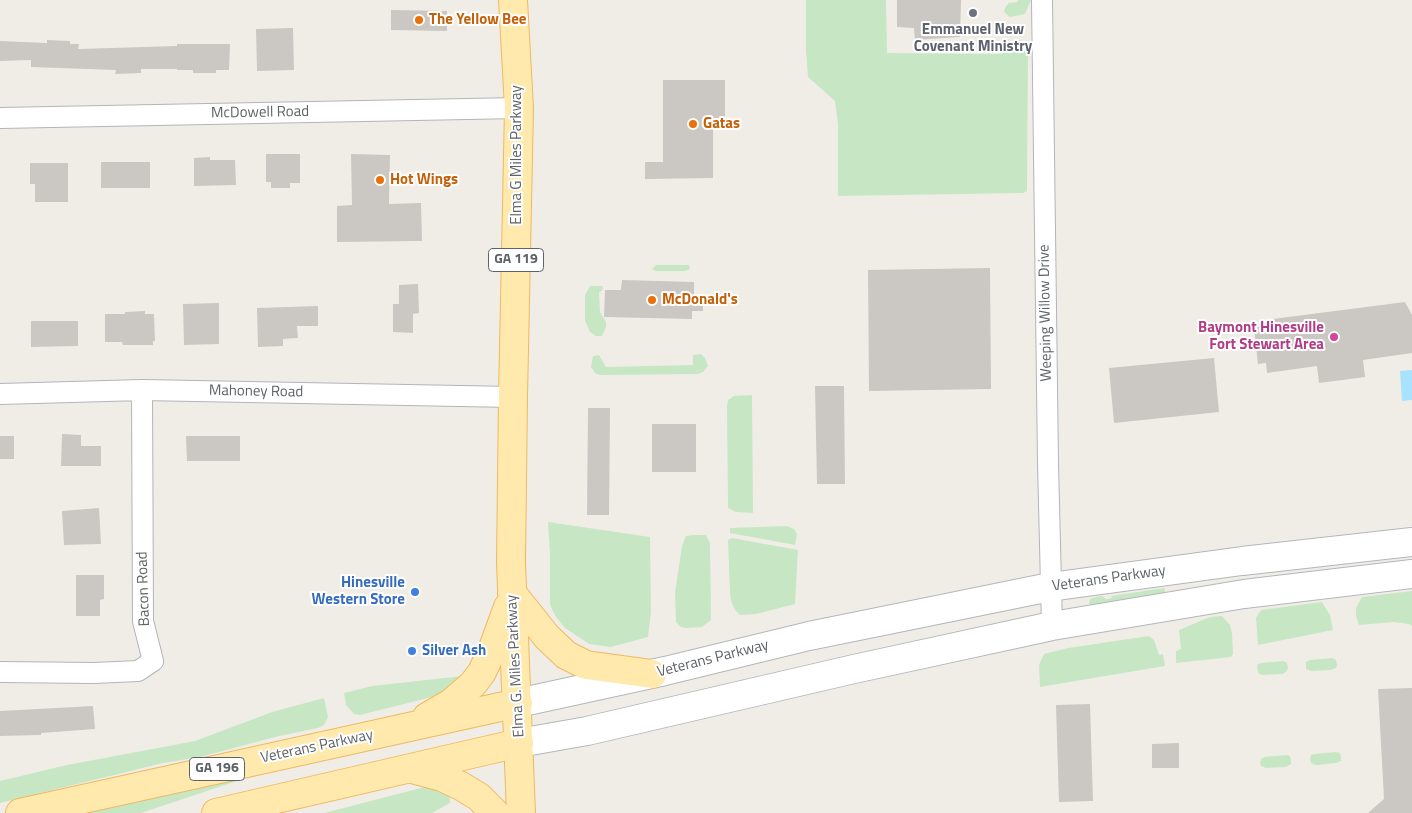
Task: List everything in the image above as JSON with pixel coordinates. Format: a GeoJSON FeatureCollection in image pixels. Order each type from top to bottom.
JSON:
{"type":"FeatureCollection","features":[{"type":"Feature","properties":{"kind":"main road","name":"Elma G Miles Parkway"},"geometry":{"type":"LineString","coordinates":[[512,520],[519,108],[513,0]]}},
{"type":"Feature","properties":{"kind":"main road","name":"Elma G. Miles Parkway"},"geometry":{"type":"LineString","coordinates":[[512,520],[512,594],[518,703],[521,813]]}},
{"type":"Feature","properties":{"kind":"main road","name":"Veterans Parkway"},"geometry":{"type":"LineString","coordinates":[[20,813],[652,674],[808,636],[1050,587],[1242,561],[1412,542]]}},
{"type":"Feature","properties":{"kind":"main road"},"geometry":{"type":"LineString","coordinates":[[216,813],[519,743],[587,731],[854,669],[1052,626],[1244,594],[1412,574]]}},
{"type":"Feature","properties":{"kind":"main road"},"geometry":{"type":"LineString","coordinates":[[512,594],[547,636],[566,655],[586,665],[652,674]]}},
{"type":"Feature","properties":{"kind":"main road","name":"GA 196"},"geometry":{"type":"LineString","coordinates":[[415,725],[451,703],[473,684],[482,672],[496,640],[512,594]]}},
{"type":"Feature","properties":{"kind":"main road"},"geometry":{"type":"LineString","coordinates":[[410,769],[442,777],[461,786],[479,797],[495,813]]}},
{"type":"Feature","properties":{"kind":"street","name":"Weeping Willow Drive"},"geometry":{"type":"LineString","coordinates":[[1042,0],[1052,626]]}},
{"type":"Feature","properties":{"kind":"street","name":"McDowell Road"},"geometry":{"type":"LineString","coordinates":[[0,118],[519,108]]}},
{"type":"Feature","properties":{"kind":"street","name":"Mahoney Road"},"geometry":{"type":"LineString","coordinates":[[0,394],[142,390],[513,397]]}},
{"type":"Feature","properties":{"kind":"street","name":"Bacon Road"},"geometry":{"type":"LineString","coordinates":[[0,672],[94,673],[138,671],[153,661],[143,621],[142,390]]}},
{"type":"Feature","properties":{"kind":"green space"},"geometry":{"type":"Polygon","coordinates":[[[806,0],[886,0],[887,53],[1001,54],[1004,45],[1016,39],[1028,44],[1027,191],[1023,193],[838,196],[838,124],[835,101],[808,77],[806,0]]]}},
{"type":"Feature","properties":{"kind":"green space"},"geometry":{"type":"Polygon","coordinates":[[[1018,0],[1031,0],[1025,14],[1010,17],[1004,10],[1009,3],[1018,2],[1018,0]]]}},
{"type":"Feature","properties":{"kind":"green space"},"geometry":{"type":"Polygon","coordinates":[[[656,265],[689,265],[690,269],[685,271],[656,271],[652,269],[656,265]]]}},
{"type":"Feature","properties":{"kind":"green space"},"geometry":{"type":"Polygon","coordinates":[[[590,286],[603,286],[602,291],[599,292],[600,312],[606,322],[602,336],[596,336],[590,332],[585,321],[585,295],[590,286]]]}},
{"type":"Feature","properties":{"kind":"green space"},"geometry":{"type":"Polygon","coordinates":[[[701,354],[708,366],[703,372],[698,374],[602,375],[596,374],[591,367],[593,356],[599,355],[606,367],[693,365],[693,355],[701,354]]]}},
{"type":"Feature","properties":{"kind":"green space"},"geometry":{"type":"Polygon","coordinates":[[[752,395],[753,513],[736,512],[728,508],[727,406],[728,400],[734,396],[752,395]]]}},
{"type":"Feature","properties":{"kind":"green space"},"geometry":{"type":"Polygon","coordinates":[[[548,522],[650,537],[651,612],[648,637],[611,647],[589,644],[565,628],[556,617],[550,605],[548,522]]]}},
{"type":"Feature","properties":{"kind":"green space"},"geometry":{"type":"Polygon","coordinates":[[[787,526],[794,529],[797,534],[795,545],[730,533],[730,528],[787,526]]]}},
{"type":"Feature","properties":{"kind":"green space"},"geometry":{"type":"Polygon","coordinates":[[[706,535],[710,543],[711,620],[702,627],[686,628],[681,627],[676,622],[675,593],[682,546],[686,536],[706,535]]]}},
{"type":"Feature","properties":{"kind":"green space"},"geometry":{"type":"Polygon","coordinates":[[[732,538],[798,550],[795,604],[756,614],[740,615],[735,610],[730,593],[728,540],[732,538]]]}},
{"type":"Feature","properties":{"kind":"green space"},"geometry":{"type":"Polygon","coordinates":[[[1164,588],[1166,593],[1092,606],[1089,604],[1090,599],[1096,597],[1102,596],[1106,599],[1112,598],[1111,596],[1164,588]]]}},
{"type":"Feature","properties":{"kind":"green space"},"geometry":{"type":"Polygon","coordinates":[[[1412,591],[1412,626],[1394,622],[1359,625],[1356,608],[1362,597],[1412,591]]]}},
{"type":"Feature","properties":{"kind":"green space"},"geometry":{"type":"Polygon","coordinates":[[[1322,602],[1330,615],[1333,630],[1258,645],[1256,618],[1261,610],[1322,602]]]}},
{"type":"Feature","properties":{"kind":"green space"},"geometry":{"type":"Polygon","coordinates":[[[1222,616],[1230,625],[1232,633],[1233,654],[1231,657],[1176,663],[1176,651],[1181,649],[1179,630],[1210,617],[1222,616]]]}},
{"type":"Feature","properties":{"kind":"green space"},"geometry":{"type":"Polygon","coordinates":[[[1149,636],[1154,640],[1159,655],[1163,654],[1165,666],[1040,687],[1039,665],[1044,654],[1068,648],[1149,636]]]}},
{"type":"Feature","properties":{"kind":"green space"},"geometry":{"type":"Polygon","coordinates":[[[1332,658],[1336,660],[1336,668],[1311,671],[1306,669],[1306,662],[1310,660],[1332,658]]]}},
{"type":"Feature","properties":{"kind":"green space"},"geometry":{"type":"Polygon","coordinates":[[[1283,661],[1287,663],[1288,668],[1283,674],[1262,675],[1258,673],[1257,665],[1261,663],[1283,661]]]}},
{"type":"Feature","properties":{"kind":"green space"},"geometry":{"type":"Polygon","coordinates":[[[463,676],[440,695],[360,715],[354,714],[346,705],[344,693],[372,686],[463,676]]]}},
{"type":"Feature","properties":{"kind":"green space"},"geometry":{"type":"Polygon","coordinates":[[[324,698],[328,717],[324,725],[318,728],[279,736],[200,757],[163,763],[0,803],[0,781],[67,765],[195,741],[272,712],[324,698]]]}},
{"type":"Feature","properties":{"kind":"green space"},"geometry":{"type":"Polygon","coordinates":[[[1340,753],[1341,761],[1316,765],[1311,763],[1311,755],[1340,753]]]}},
{"type":"Feature","properties":{"kind":"green space"},"geometry":{"type":"Polygon","coordinates":[[[1290,756],[1291,764],[1286,767],[1266,768],[1261,766],[1261,759],[1264,757],[1290,756]]]}},
{"type":"Feature","properties":{"kind":"green space"},"geometry":{"type":"Polygon","coordinates":[[[238,774],[240,780],[141,813],[62,813],[238,774]]]}},
{"type":"Feature","properties":{"kind":"green space"},"geometry":{"type":"Polygon","coordinates":[[[429,786],[451,790],[450,803],[432,813],[324,813],[429,786]]]}},
{"type":"Feature","properties":{"kind":"water"},"geometry":{"type":"Polygon","coordinates":[[[1412,370],[1412,400],[1402,401],[1400,371],[1412,370]]]}},
{"type":"Feature","properties":{"kind":"building"},"geometry":{"type":"Polygon","coordinates":[[[897,0],[961,0],[960,37],[915,40],[914,28],[897,27],[897,0]]]}},
{"type":"Feature","properties":{"kind":"building","name":"The Yellow Bee"},"geometry":{"type":"Polygon","coordinates":[[[391,10],[447,11],[447,31],[391,30],[391,10]]]}},
{"type":"Feature","properties":{"kind":"building"},"geometry":{"type":"Polygon","coordinates":[[[293,28],[294,70],[257,71],[256,29],[293,28]]]}},
{"type":"Feature","properties":{"kind":"building"},"geometry":{"type":"Polygon","coordinates":[[[47,40],[70,41],[70,44],[79,44],[78,49],[177,46],[177,44],[230,44],[229,70],[216,70],[216,73],[193,73],[193,70],[141,69],[141,73],[115,74],[116,70],[31,67],[31,60],[0,61],[0,41],[47,43],[47,40]]]}},
{"type":"Feature","properties":{"kind":"building"},"geometry":{"type":"Polygon","coordinates":[[[663,80],[725,80],[725,129],[713,129],[713,178],[645,179],[645,162],[663,162],[663,80]]]}},
{"type":"Feature","properties":{"kind":"building"},"geometry":{"type":"Polygon","coordinates":[[[266,154],[300,154],[300,183],[290,183],[290,188],[271,188],[271,182],[266,182],[266,154]]]}},
{"type":"Feature","properties":{"kind":"building"},"geometry":{"type":"Polygon","coordinates":[[[351,154],[390,155],[389,204],[421,203],[422,241],[337,242],[337,206],[352,205],[351,154]]]}},
{"type":"Feature","properties":{"kind":"building"},"geometry":{"type":"Polygon","coordinates":[[[210,157],[210,160],[235,160],[236,185],[194,186],[194,158],[210,157]]]}},
{"type":"Feature","properties":{"kind":"building"},"geometry":{"type":"Polygon","coordinates":[[[101,162],[150,162],[150,188],[101,188],[101,162]]]}},
{"type":"Feature","properties":{"kind":"building"},"geometry":{"type":"Polygon","coordinates":[[[30,163],[68,163],[68,202],[35,202],[35,184],[30,184],[30,163]]]}},
{"type":"Feature","properties":{"kind":"building"},"geometry":{"type":"Polygon","coordinates":[[[990,268],[991,389],[869,391],[868,270],[990,268]]]}},
{"type":"Feature","properties":{"kind":"building"},"geometry":{"type":"Polygon","coordinates":[[[622,280],[694,282],[694,295],[703,298],[703,311],[692,311],[692,319],[604,317],[605,290],[621,290],[622,280]]]}},
{"type":"Feature","properties":{"kind":"building"},"geometry":{"type":"Polygon","coordinates":[[[418,284],[419,313],[413,314],[413,333],[393,332],[393,304],[399,304],[399,285],[418,284]]]}},
{"type":"Feature","properties":{"kind":"building","name":"Baymont Hinesville Fort Stewart Area"},"geometry":{"type":"Polygon","coordinates":[[[1405,302],[1412,315],[1412,353],[1363,360],[1365,377],[1319,383],[1317,366],[1267,373],[1266,363],[1258,364],[1254,327],[1266,326],[1265,320],[1405,302]]]}},
{"type":"Feature","properties":{"kind":"building"},"geometry":{"type":"Polygon","coordinates":[[[219,303],[219,344],[184,345],[183,304],[219,303]]]}},
{"type":"Feature","properties":{"kind":"building"},"geometry":{"type":"Polygon","coordinates":[[[318,306],[318,326],[297,326],[298,338],[283,339],[283,346],[258,347],[257,308],[318,306]]]}},
{"type":"Feature","properties":{"kind":"building"},"geometry":{"type":"Polygon","coordinates":[[[145,311],[145,314],[154,314],[155,341],[153,341],[153,345],[123,345],[122,342],[105,342],[105,314],[145,311]]]}},
{"type":"Feature","properties":{"kind":"building"},"geometry":{"type":"Polygon","coordinates":[[[31,321],[78,321],[78,346],[31,347],[31,321]]]}},
{"type":"Feature","properties":{"kind":"building"},"geometry":{"type":"Polygon","coordinates":[[[1214,358],[1219,412],[1114,423],[1109,368],[1214,358]]]}},
{"type":"Feature","properties":{"kind":"building"},"geometry":{"type":"Polygon","coordinates":[[[815,386],[844,386],[845,484],[817,484],[815,386]]]}},
{"type":"Feature","properties":{"kind":"building"},"geometry":{"type":"Polygon","coordinates":[[[588,408],[610,408],[609,515],[587,515],[588,408]]]}},
{"type":"Feature","properties":{"kind":"building"},"geometry":{"type":"Polygon","coordinates":[[[652,424],[696,424],[696,472],[652,472],[652,424]]]}},
{"type":"Feature","properties":{"kind":"building"},"geometry":{"type":"Polygon","coordinates":[[[62,434],[81,435],[81,446],[101,446],[101,466],[61,466],[62,434]]]}},
{"type":"Feature","properties":{"kind":"building"},"geometry":{"type":"Polygon","coordinates":[[[0,436],[14,436],[14,459],[0,459],[0,436]]]}},
{"type":"Feature","properties":{"kind":"building"},"geometry":{"type":"Polygon","coordinates":[[[186,436],[240,436],[240,461],[187,461],[186,436]]]}},
{"type":"Feature","properties":{"kind":"building"},"geometry":{"type":"Polygon","coordinates":[[[99,508],[101,544],[64,545],[62,511],[99,508]]]}},
{"type":"Feature","properties":{"kind":"building"},"geometry":{"type":"Polygon","coordinates":[[[76,575],[104,575],[104,599],[100,600],[100,616],[76,616],[76,575]]]}},
{"type":"Feature","properties":{"kind":"building"},"geometry":{"type":"Polygon","coordinates":[[[1412,688],[1412,813],[1368,813],[1384,799],[1378,689],[1412,688]]]}},
{"type":"Feature","properties":{"kind":"building"},"geometry":{"type":"Polygon","coordinates":[[[1090,704],[1093,801],[1059,802],[1056,705],[1090,704]]]}},
{"type":"Feature","properties":{"kind":"building"},"geometry":{"type":"Polygon","coordinates":[[[93,706],[95,729],[41,733],[41,735],[0,736],[0,711],[93,706]]]}},
{"type":"Feature","properties":{"kind":"building"},"geometry":{"type":"Polygon","coordinates":[[[1179,743],[1179,768],[1152,768],[1152,744],[1179,743]]]}},
{"type":"Feature","properties":{"kind":"place","name":"Emmanuel New Covenant Ministry"},"geometry":{"type":"Point","coordinates":[973,13]}},
{"type":"Feature","properties":{"kind":"place","name":"The Yellow Bee"},"geometry":{"type":"Point","coordinates":[419,20]}},
{"type":"Feature","properties":{"kind":"place","name":"Gatas"},"geometry":{"type":"Point","coordinates":[693,124]}},
{"type":"Feature","properties":{"kind":"place","name":"Hot Wings"},"geometry":{"type":"Point","coordinates":[380,180]}},
{"type":"Feature","properties":{"kind":"place","name":"McDonald's"},"geometry":{"type":"Point","coordinates":[652,300]}},
{"type":"Feature","properties":{"kind":"place","name":"Baymont Hinesville Fort Stewart Area"},"geometry":{"type":"Point","coordinates":[1334,337]}},
{"type":"Feature","properties":{"kind":"place","name":"Hinesville Western Store"},"geometry":{"type":"Point","coordinates":[415,592]}},
{"type":"Feature","properties":{"kind":"place","name":"Silver Ash"},"geometry":{"type":"Point","coordinates":[412,651]}}]}
